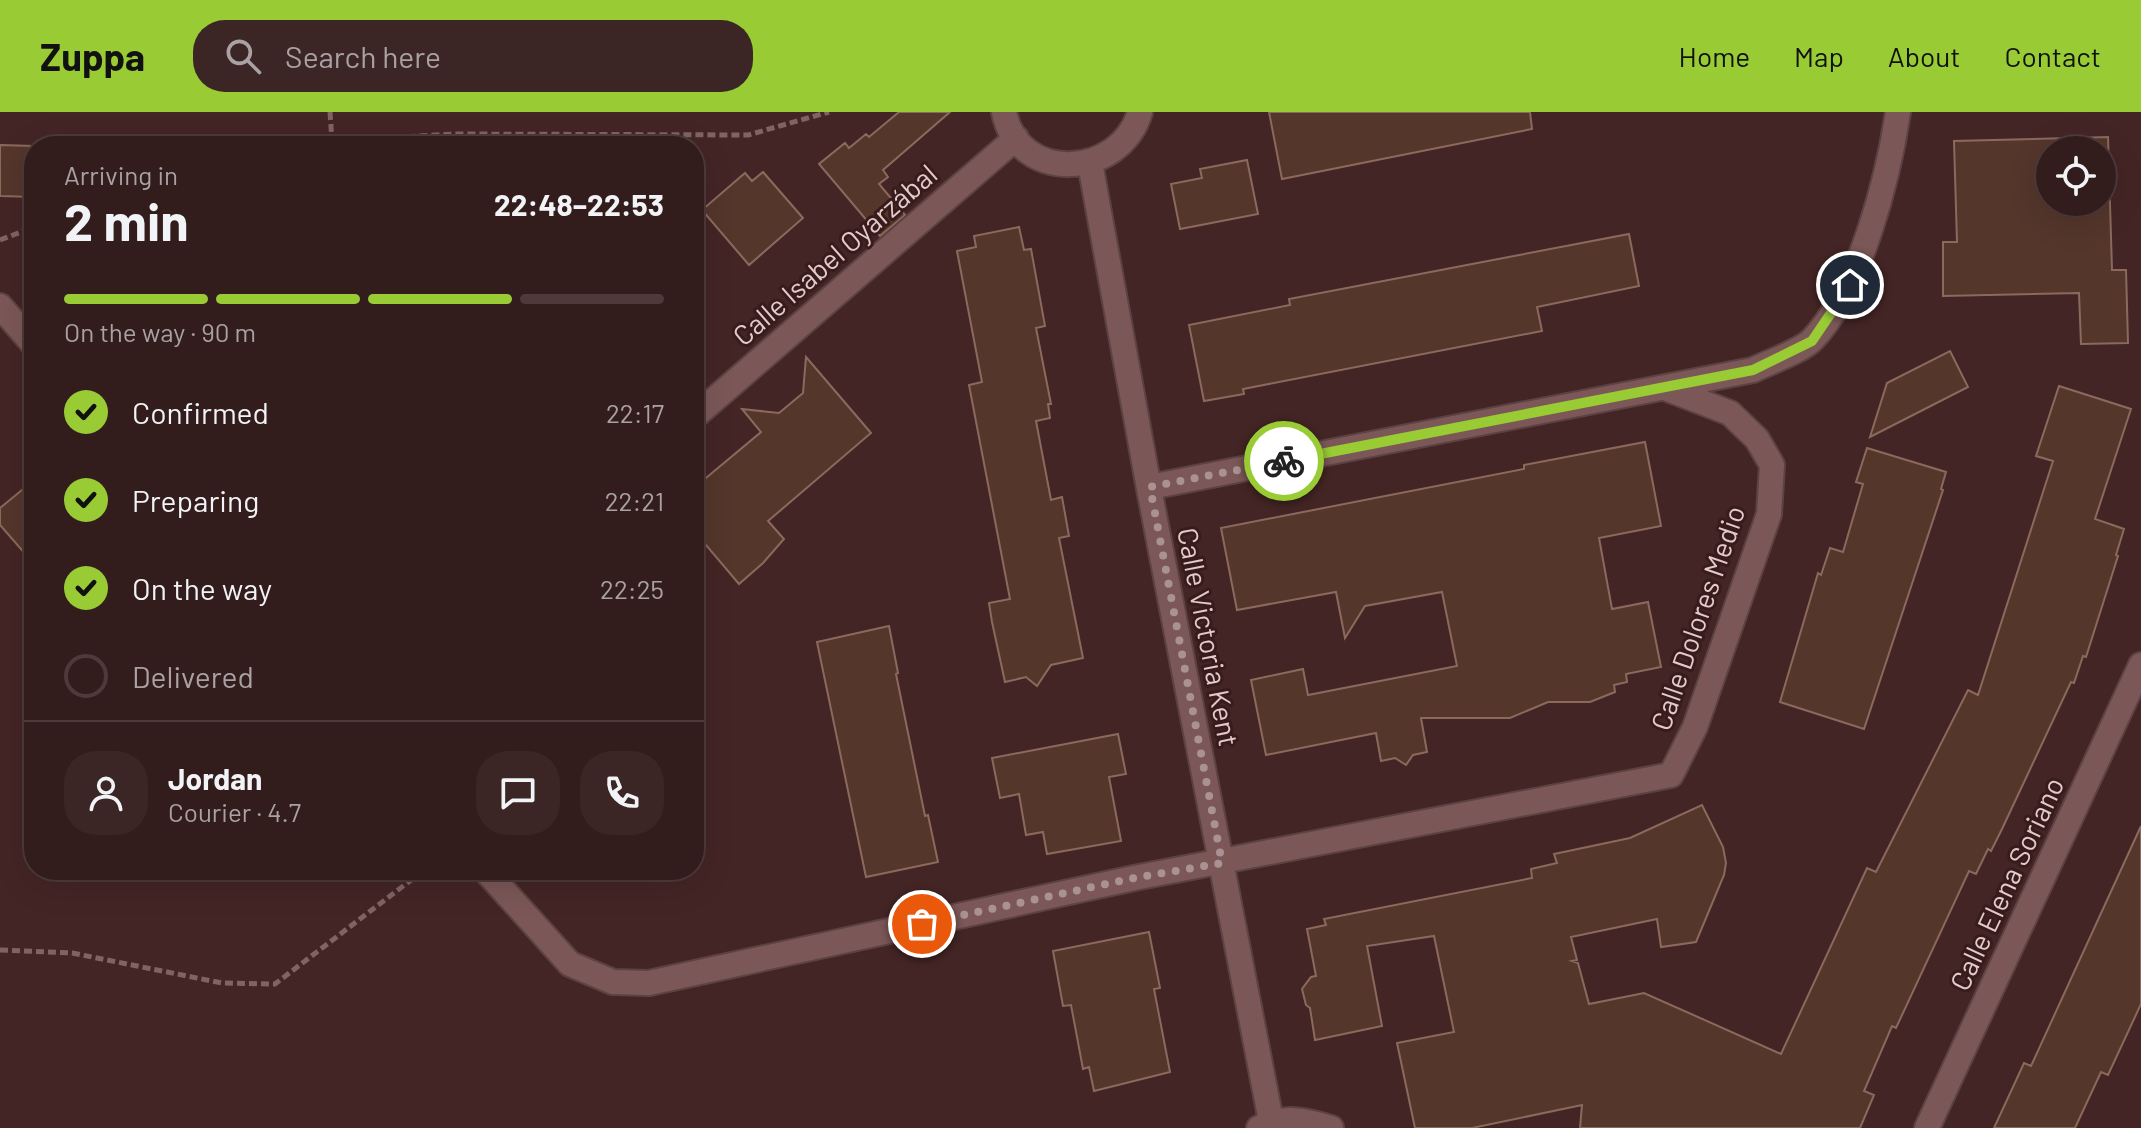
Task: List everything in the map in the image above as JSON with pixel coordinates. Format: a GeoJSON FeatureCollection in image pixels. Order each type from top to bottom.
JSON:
{"type":"FeatureCollection","features":[{"type":"Feature","properties":{"kind":"street"},"geometry":{"type":"LineString","coordinates":[[1004,112],[1025,149],[1046,161],[1067,166],[1103,158],[1129,136],[1140,112]]}},
{"type":"Feature","properties":{"kind":"street"},"geometry":{"type":"LineString","coordinates":[[1150,487],[1753,370],[1812,341],[1850,285],[1890,164],[1898,112]]}},
{"type":"Feature","properties":{"kind":"street","name":"Calle Isabel Oyarzábal"},"geometry":{"type":"LineString","coordinates":[[704,408],[1016,138]]}},
{"type":"Feature","properties":{"kind":"street","name":"Calle Victoria Kent"},"geometry":{"type":"LineString","coordinates":[[1090,163],[1222,863],[1265,1125]]}},
{"type":"Feature","properties":{"kind":"street"},"geometry":{"type":"LineString","coordinates":[[0,306],[24,334]]}},
{"type":"Feature","properties":{"kind":"street","name":"Calle Dolores Medio"},"geometry":{"type":"LineString","coordinates":[[1222,863],[1671,775],[1695,727],[1769,514],[1772,465],[1757,439],[1730,413],[1665,388]]}},
{"type":"Feature","properties":{"kind":"street","name":"Calle Elena Soriano"},"geometry":{"type":"LineString","coordinates":[[1927,1128],[2141,665]]}},
{"type":"Feature","properties":{"kind":"street"},"geometry":{"type":"LineString","coordinates":[[494,880],[570,964],[613,982],[649,983],[1134,878],[1222,863]]}},
{"type":"Feature","properties":{"kind":"street"},"geometry":{"type":"LineString","coordinates":[[1265,1125],[1302,1119],[1331,1128]]}},
{"type":"Feature","properties":{"kind":"path"},"geometry":{"type":"LineString","coordinates":[[330,112],[332,136]]}},
{"type":"Feature","properties":{"kind":"path"},"geometry":{"type":"LineString","coordinates":[[419,136],[748,135],[829,112]]}},
{"type":"Feature","properties":{"kind":"path"},"geometry":{"type":"LineString","coordinates":[[0,240],[24,231]]}},
{"type":"Feature","properties":{"kind":"path"},"geometry":{"type":"LineString","coordinates":[[0,950],[72,953],[222,983],[275,984],[411,880]]}},
{"type":"Feature","properties":{"kind":"building"},"geometry":{"type":"Polygon","coordinates":[[[899,112],[950,112],[883,170],[888,177],[879,184],[905,215],[880,236],[819,164],[845,143],[849,148],[866,134],[869,137],[899,112]]]}},
{"type":"Feature","properties":{"kind":"building"},"geometry":{"type":"Polygon","coordinates":[[[1269,112],[1530,112],[1532,129],[1282,179],[1269,112]]]}},
{"type":"Feature","properties":{"kind":"building"},"geometry":{"type":"Polygon","coordinates":[[[2036,139],[2036,216],[2110,216],[2112,270],[2126,270],[2128,343],[2081,344],[2079,293],[1943,296],[1943,242],[1957,242],[1954,141],[2036,139]]]}},
{"type":"Feature","properties":{"kind":"building"},"geometry":{"type":"Polygon","coordinates":[[[0,145],[24,146],[24,197],[0,196],[0,145]]]}},
{"type":"Feature","properties":{"kind":"building"},"geometry":{"type":"Polygon","coordinates":[[[1247,160],[1258,214],[1180,229],[1171,184],[1202,178],[1200,169],[1247,160]]]}},
{"type":"Feature","properties":{"kind":"building"},"geometry":{"type":"Polygon","coordinates":[[[763,172],[803,218],[749,265],[704,212],[704,208],[745,173],[752,181],[763,172]]]}},
{"type":"Feature","properties":{"kind":"building"},"geometry":{"type":"Polygon","coordinates":[[[1019,227],[1024,250],[1031,249],[1045,326],[1036,328],[1051,404],[1048,404],[1050,418],[1036,421],[1051,500],[1062,497],[1069,536],[1059,538],[1083,658],[1051,665],[1037,686],[1026,677],[1005,682],[992,622],[989,603],[1010,599],[969,385],[982,382],[957,251],[976,247],[974,236],[1019,227]]]}},
{"type":"Feature","properties":{"kind":"building"},"geometry":{"type":"Polygon","coordinates":[[[1629,234],[1639,286],[1537,307],[1542,331],[1243,389],[1244,394],[1204,401],[1189,325],[1290,305],[1289,299],[1629,234]]]}},
{"type":"Feature","properties":{"kind":"building"},"geometry":{"type":"Polygon","coordinates":[[[1950,351],[1968,387],[1870,437],[1887,383],[1950,351]]]}},
{"type":"Feature","properties":{"kind":"building"},"geometry":{"type":"Polygon","coordinates":[[[806,357],[871,433],[768,521],[784,539],[739,584],[704,543],[704,480],[761,432],[742,409],[779,413],[803,393],[806,357]]]}},
{"type":"Feature","properties":{"kind":"building"},"geometry":{"type":"Polygon","coordinates":[[[2059,386],[2131,409],[2095,519],[2124,529],[2118,556],[2086,657],[2083,656],[2074,683],[2071,682],[1991,851],[1988,849],[1976,874],[1969,871],[1896,1028],[1892,1026],[1864,1091],[1874,1095],[1860,1128],[1580,1128],[1582,1105],[1472,1128],[1415,1128],[1397,1043],[1454,1032],[1434,936],[1367,946],[1382,1026],[1315,1040],[1310,1008],[1306,1005],[1302,989],[1311,977],[1316,976],[1307,929],[1326,925],[1324,919],[1532,878],[1531,869],[1557,863],[1554,854],[1630,838],[1702,805],[1723,847],[1726,863],[1696,942],[1661,947],[1657,919],[1571,937],[1577,960],[1572,961],[1578,963],[1589,1004],[1644,993],[1781,1054],[1867,868],[1876,872],[1968,690],[1978,695],[2053,461],[2036,456],[2059,386]]]}},
{"type":"Feature","properties":{"kind":"building"},"geometry":{"type":"Polygon","coordinates":[[[1645,442],[1661,526],[1599,538],[1612,609],[1648,602],[1661,667],[1626,674],[1627,682],[1614,685],[1615,692],[1590,702],[1548,702],[1510,718],[1421,718],[1427,752],[1413,755],[1406,765],[1395,758],[1381,761],[1376,733],[1266,755],[1251,680],[1303,669],[1308,695],[1457,666],[1442,592],[1365,606],[1345,638],[1336,592],[1237,610],[1221,528],[1524,469],[1524,465],[1645,442]]]}},
{"type":"Feature","properties":{"kind":"building"},"geometry":{"type":"Polygon","coordinates":[[[1867,448],[1946,472],[1943,490],[1864,729],[1780,702],[1818,573],[1821,575],[1830,548],[1843,552],[1863,484],[1856,482],[1867,448]]]}},
{"type":"Feature","properties":{"kind":"building"},"geometry":{"type":"Polygon","coordinates":[[[24,488],[24,553],[0,525],[0,508],[24,488]]]}},
{"type":"Feature","properties":{"kind":"building"},"geometry":{"type":"Polygon","coordinates":[[[889,626],[925,816],[928,815],[938,862],[866,877],[817,642],[889,626]]]}},
{"type":"Feature","properties":{"kind":"building"},"geometry":{"type":"Polygon","coordinates":[[[1118,734],[1126,774],[1109,777],[1121,841],[1047,854],[1043,832],[1026,835],[1019,794],[1000,798],[992,758],[1118,734]]]}},
{"type":"Feature","properties":{"kind":"building"},"geometry":{"type":"Polygon","coordinates":[[[2141,826],[2141,1004],[2108,1075],[2101,1072],[2075,1128],[1994,1128],[2024,1063],[2031,1066],[2141,826]]]}},
{"type":"Feature","properties":{"kind":"building"},"geometry":{"type":"Polygon","coordinates":[[[1149,932],[1160,988],[1154,989],[1170,1072],[1094,1091],[1089,1067],[1083,1069],[1071,1005],[1063,1006],[1053,951],[1149,932]]]}},
{"type":"Feature","properties":{"kind":"way so far"},"geometry":{"type":"LineString","coordinates":[[922,924],[1134,878],[1222,863],[1150,487],[1284,461]]}},
{"type":"Feature","properties":{"kind":"route"},"geometry":{"type":"LineString","coordinates":[[1284,461],[1753,370],[1812,341],[1850,285]]}}]}
